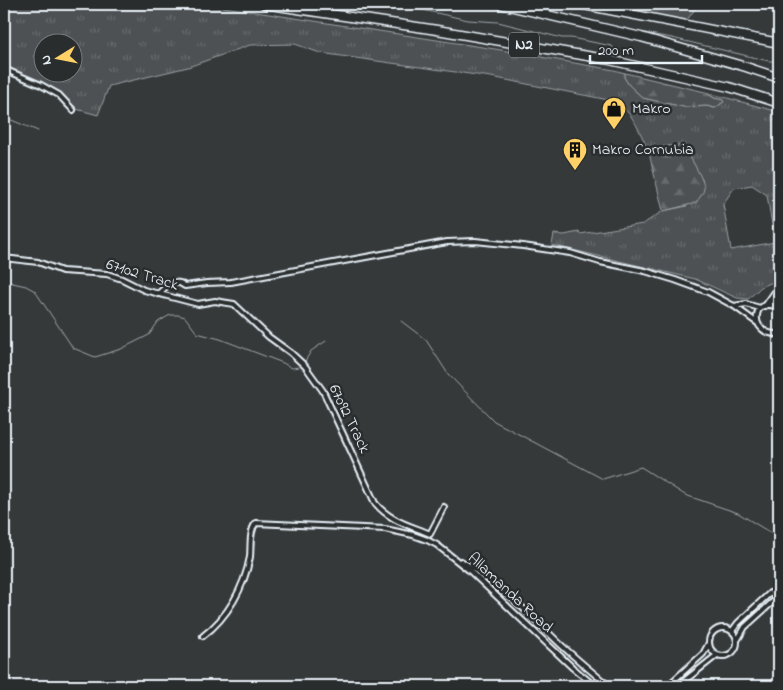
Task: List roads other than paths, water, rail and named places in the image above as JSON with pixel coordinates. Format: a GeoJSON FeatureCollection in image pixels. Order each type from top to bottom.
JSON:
{"type":"FeatureCollection","features":[{"type":"Feature","properties":{"kind":"highway","name":"N2"},"geometry":{"type":"LineString","coordinates":[[264,4],[437,30],[605,59],[729,87],[779,103]]}},
{"type":"Feature","properties":{"kind":"highway","name":"N2"},"geometry":{"type":"LineString","coordinates":[[500,4],[641,37],[779,78]]}},
{"type":"Feature","properties":{"kind":"highway"},"geometry":{"type":"LineString","coordinates":[[579,4],[779,43]]}},
{"type":"Feature","properties":{"kind":"street"},"geometry":{"type":"LineString","coordinates":[[764,4],[772,8],[779,4]]}},
{"type":"Feature","properties":{"kind":"street"},"geometry":{"type":"LineString","coordinates":[[4,68],[59,95],[73,110]]}},
{"type":"Feature","properties":{"kind":"street"},"geometry":{"type":"LineString","coordinates":[[158,294],[171,282],[180,283],[185,286],[231,282],[447,242],[475,241],[570,253],[600,262],[645,271],[695,286],[734,306],[764,330],[779,334]]}},
{"type":"Feature","properties":{"kind":"street","name":"67102 Track"},"geometry":{"type":"LineString","coordinates":[[4,258],[38,262],[62,271],[107,274],[144,290],[198,304],[215,301]]}},
{"type":"Feature","properties":{"kind":"street"},"geometry":{"type":"LineString","coordinates":[[767,305],[779,286]]}},
{"type":"Feature","properties":{"kind":"street"},"geometry":{"type":"LineString","coordinates":[[734,306],[746,304],[760,308],[767,305],[779,290]]}},
{"type":"Feature","properties":{"kind":"street","name":"67092 Track"},"geometry":{"type":"LineString","coordinates":[[215,301],[228,302],[239,308],[269,337],[305,366],[324,391],[375,503],[385,514],[430,534]]}},
{"type":"Feature","properties":{"kind":"street"},"geometry":{"type":"LineString","coordinates":[[767,305],[777,307],[779,302]]}},
{"type":"Feature","properties":{"kind":"street"},"geometry":{"type":"LineString","coordinates":[[756,322],[756,316],[760,308]]}},
{"type":"Feature","properties":{"kind":"street"},"geometry":{"type":"LineString","coordinates":[[427,540],[444,507]]}},
{"type":"Feature","properties":{"kind":"street"},"geometry":{"type":"LineString","coordinates":[[203,636],[213,629],[227,612],[243,583],[250,555],[252,528],[256,523],[385,529],[413,534],[427,540],[450,555]]}},
{"type":"Feature","properties":{"kind":"street","name":"Allamanda Road"},"geometry":{"type":"LineString","coordinates":[[450,555],[485,584],[548,645],[595,686]]}},
{"type":"Feature","properties":{"kind":"street","name":"Allamanda Road"},"geometry":{"type":"LineString","coordinates":[[450,555],[483,574],[504,590],[578,661],[609,686]]}},
{"type":"Feature","properties":{"kind":"street"},"geometry":{"type":"LineString","coordinates":[[732,631],[770,593]]}},
{"type":"Feature","properties":{"kind":"street"},"geometry":{"type":"LineString","coordinates":[[710,641],[712,650],[717,655],[731,654],[736,648],[737,640],[745,627],[777,598]]}},
{"type":"Feature","properties":{"kind":"street"},"geometry":{"type":"LineString","coordinates":[[673,681],[703,654],[710,641],[710,637],[717,630],[725,628],[732,631],[737,640]]}},
{"type":"Feature","properties":{"kind":"street"},"geometry":{"type":"LineString","coordinates":[[678,686],[717,655]]}},
{"type":"Feature","properties":{"kind":"waterway"},"geometry":{"type":"LineString","coordinates":[[396,4],[468,20],[498,22],[562,38],[612,46],[617,54]]}},
{"type":"Feature","properties":{"kind":"waterway"},"geometry":{"type":"LineString","coordinates":[[619,7],[628,4]]}},
{"type":"Feature","properties":{"kind":"waterway"},"geometry":{"type":"LineString","coordinates":[[633,31],[672,38],[769,61],[779,61]]}},
{"type":"Feature","properties":{"kind":"waterway"},"geometry":{"type":"LineString","coordinates":[[4,117],[38,131]]}},
{"type":"Feature","properties":{"kind":"waterway"},"geometry":{"type":"LineString","coordinates":[[4,281],[26,286],[35,291],[73,348],[95,357],[121,349],[149,335],[158,322],[170,315],[178,315],[185,317],[197,333],[220,339],[292,368],[299,367]]}},
{"type":"Feature","properties":{"kind":"waterway"},"geometry":{"type":"LineString","coordinates":[[401,321],[426,340],[448,374],[494,421],[603,479],[641,467],[685,495],[738,513],[779,538]]}},
{"type":"Feature","properties":{"kind":"waterway"},"geometry":{"type":"LineString","coordinates":[[304,363],[311,351],[326,341]]}},
{"type":"Feature","properties":{"kind":"tunnel"},"geometry":{"type":"LineString","coordinates":[[770,593],[779,585]]}},
{"type":"Feature","properties":{"kind":"tunnel"},"geometry":{"type":"LineString","coordinates":[[667,686],[673,681]]}},
{"type":"Feature","properties":{"kind":"place","name":"Makro"},"geometry":{"type":"Point","coordinates":[614,130]}},
{"type":"Feature","properties":{"kind":"place","name":"Makro Cornubia"},"geometry":{"type":"Point","coordinates":[575,171]}}]}
